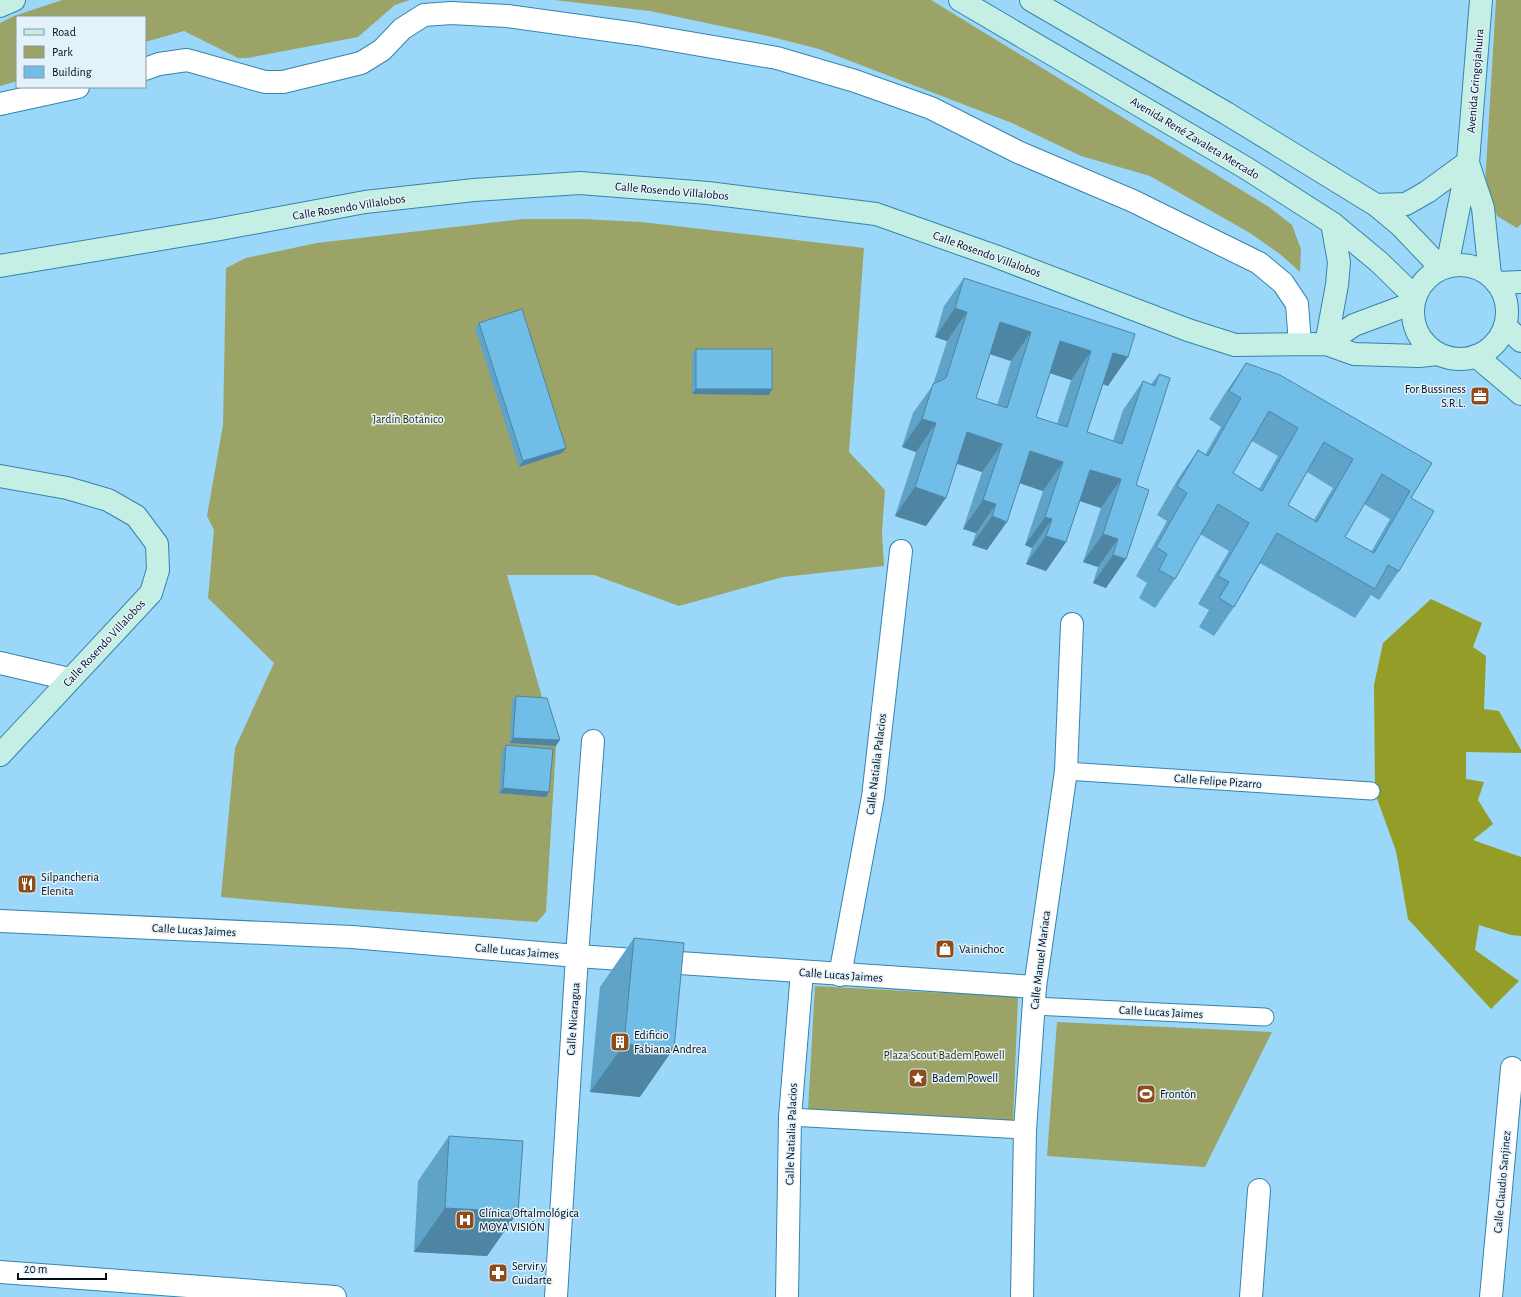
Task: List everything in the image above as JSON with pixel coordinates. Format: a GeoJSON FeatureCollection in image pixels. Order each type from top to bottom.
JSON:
{"type":"FeatureCollection","features":[{"type":"Feature","properties":{"kind":"main road"},"geometry":{"type":"LineString","coordinates":[[0,6],[14,0]]}},
{"type":"Feature","properties":{"kind":"main road","name":"Avenida René Zavaleta Mercado"},"geometry":{"type":"LineString","coordinates":[[960,0],[1246,168],[1332,223],[1379,262],[1414,300]]}},
{"type":"Feature","properties":{"kind":"main road"},"geometry":{"type":"LineString","coordinates":[[1031,0],[1226,113],[1376,205],[1400,225],[1444,267]]}},
{"type":"Feature","properties":{"kind":"main road","name":"Avenida Gringojahuira"},"geometry":{"type":"LineString","coordinates":[[1444,267],[1468,162],[1482,0]]}},
{"type":"Feature","properties":{"kind":"main road"},"geometry":{"type":"LineString","coordinates":[[1376,205],[1406,204],[1427,192],[1468,162]]}},
{"type":"Feature","properties":{"kind":"main road","name":"Avenida Gringojahuira"},"geometry":{"type":"LineString","coordinates":[[1468,162],[1483,208],[1493,279]]}},
{"type":"Feature","properties":{"kind":"main road","name":"Calle Rosendo Villalobos"},"geometry":{"type":"LineString","coordinates":[[0,266],[215,230],[366,202],[474,190],[580,183],[708,193],[876,214],[995,256],[1188,330],[1235,345],[1326,344],[1354,354],[1419,356],[1438,354]]}},
{"type":"Feature","properties":{"kind":"main road"},"geometry":{"type":"LineString","coordinates":[[1326,344],[1337,285],[1339,262],[1332,223]]}},
{"type":"Feature","properties":{"kind":"main road"},"geometry":{"type":"LineString","coordinates":[[1511,320],[1498,340],[1476,356],[1457,359],[1438,354],[1427,347],[1419,336],[1414,323],[1414,300],[1424,280],[1444,267],[1460,264],[1473,266],[1493,279],[1521,282]]}},
{"type":"Feature","properties":{"kind":"main road"},"geometry":{"type":"LineString","coordinates":[[1493,279],[1507,305],[1511,320],[1521,341]]}},
{"type":"Feature","properties":{"kind":"main road"},"geometry":{"type":"LineString","coordinates":[[1326,344],[1354,325],[1414,300]]}},
{"type":"Feature","properties":{"kind":"main road"},"geometry":{"type":"LineString","coordinates":[[1476,356],[1521,394]]}},
{"type":"Feature","properties":{"kind":"main road","name":"Calle Rosendo Villalobos"},"geometry":{"type":"LineString","coordinates":[[0,476],[67,488],[108,500],[136,516],[157,544],[158,570],[151,593],[0,755]]}},
{"type":"Feature","properties":{"kind":"street"},"geometry":{"type":"LineString","coordinates":[[146,68],[158,64],[187,60],[265,82],[284,82],[360,63],[382,50],[402,29],[424,15],[451,13],[507,16],[637,34],[777,58],[855,81],[931,108],[1018,152],[1133,201],[1259,263],[1283,283],[1297,304],[1300,344]]}},
{"type":"Feature","properties":{"kind":"street"},"geometry":{"type":"LineString","coordinates":[[0,104],[73,88]]}},
{"type":"Feature","properties":{"kind":"street","name":"Calle Natialia Palacios"},"geometry":{"type":"LineString","coordinates":[[840,975],[873,796],[901,552]]}},
{"type":"Feature","properties":{"kind":"street","name":"Calle Manuel Mariaca"},"geometry":{"type":"LineString","coordinates":[[1022,1297],[1025,1130],[1034,997],[1066,771],[1072,624]]}},
{"type":"Feature","properties":{"kind":"street"},"geometry":{"type":"LineString","coordinates":[[0,663],[69,680]]}},
{"type":"Feature","properties":{"kind":"street","name":"Calle Nicaragua"},"geometry":{"type":"LineString","coordinates":[[556,1297],[577,956],[593,741]]}},
{"type":"Feature","properties":{"kind":"street","name":"Calle Lucas Jaimes"},"geometry":{"type":"LineString","coordinates":[[0,921],[352,937],[577,956],[840,975],[1034,997]]}},
{"type":"Feature","properties":{"kind":"street","name":"Calle Natialia Palacios"},"geometry":{"type":"LineString","coordinates":[[787,1297],[790,1117],[802,972]]}},
{"type":"Feature","properties":{"kind":"street","name":"Calle Claudio Sanjinez"},"geometry":{"type":"LineString","coordinates":[[1491,1297],[1512,1068]]}},
{"type":"Feature","properties":{"kind":"street"},"geometry":{"type":"LineString","coordinates":[[1251,1297],[1259,1190]]}},
{"type":"Feature","properties":{"kind":"street"},"geometry":{"type":"LineString","coordinates":[[0,1272],[335,1297]]}},
{"type":"Feature","properties":{"kind":"lane","name":"Calle Felipe Pizarro"},"geometry":{"type":"LineString","coordinates":[[1066,771],[1371,791]]}},
{"type":"Feature","properties":{"kind":"lane","name":"Calle Lucas Jaimes"},"geometry":{"type":"LineString","coordinates":[[1034,997],[1265,1017]]}},
{"type":"Feature","properties":{"kind":"lane"},"geometry":{"type":"LineString","coordinates":[[790,1117],[1025,1130]]}},
{"type":"Feature","properties":{"kind":"green space"},"geometry":{"type":"Polygon","coordinates":[[[62,0],[410,0],[395,5],[358,37],[248,58],[238,58],[184,31],[146,42],[146,16],[16,16],[16,81],[0,86],[0,23],[14,16],[62,0]]]}},
{"type":"Feature","properties":{"kind":"green space"},"geometry":{"type":"Polygon","coordinates":[[[554,0],[931,0],[1269,207],[1292,225],[1301,249],[1300,272],[1280,254],[1250,233],[1150,176],[1081,156],[1012,123],[819,49],[772,37],[650,11],[554,0]]]}},
{"type":"Feature","properties":{"kind":"green space"},"geometry":{"type":"Polygon","coordinates":[[[1496,0],[1521,0],[1521,224],[1517,228],[1497,216],[1485,185],[1496,0]]]}},
{"type":"Feature","properties":{"kind":"green space","name":"Jardín Botánico"},"geometry":{"type":"Polygon","coordinates":[[[523,219],[581,219],[641,222],[864,248],[849,452],[885,490],[882,532],[884,566],[783,577],[679,606],[594,575],[507,575],[556,746],[546,912],[537,922],[355,909],[221,897],[235,748],[274,663],[208,598],[214,530],[207,516],[223,425],[226,268],[246,258],[317,243],[523,219]]]}},
{"type":"Feature","properties":{"kind":"green space"},"geometry":{"type":"Polygon","coordinates":[[[1431,599],[1482,623],[1473,647],[1486,656],[1484,709],[1499,711],[1521,750],[1521,753],[1466,752],[1466,779],[1484,782],[1478,800],[1493,824],[1473,840],[1521,857],[1521,936],[1511,935],[1479,925],[1475,950],[1519,981],[1491,1009],[1408,919],[1396,851],[1375,793],[1374,685],[1383,643],[1431,599]]]}},
{"type":"Feature","properties":{"kind":"green space","name":"Plaza Scout Badem Powell"},"geometry":{"type":"Polygon","coordinates":[[[815,986],[1018,997],[1013,1122],[808,1110],[815,986]]]}},
{"type":"Feature","properties":{"kind":"green space","name":"Frontón"},"geometry":{"type":"Polygon","coordinates":[[[1057,1022],[1272,1032],[1205,1167],[1047,1156],[1057,1022]]]}},
{"type":"Feature","properties":{"kind":"building"},"geometry":{"type":"Polygon","coordinates":[[[964,278],[1135,334],[1128,357],[1113,353],[1087,432],[1122,444],[1143,381],[1155,386],[1159,374],[1170,378],[1136,485],[1149,490],[1126,559],[1113,555],[1118,539],[1103,534],[1121,479],[1090,470],[1066,542],[1046,536],[1052,519],[1045,517],[1063,462],[1030,451],[1007,522],[992,516],[996,504],[983,500],[1002,444],[967,432],[946,498],[915,487],[936,423],[922,419],[933,384],[946,378],[967,312],[955,308],[964,278]],[[1000,322],[976,398],[1007,408],[1031,332],[1000,322]],[[1060,341],[1036,417],[1067,427],[1091,351],[1060,341]]]}},
{"type":"Feature","properties":{"kind":"building"},"geometry":{"type":"Polygon","coordinates":[[[522,309],[566,448],[523,461],[479,323],[522,309]]]}},
{"type":"Feature","properties":{"kind":"building"},"geometry":{"type":"Polygon","coordinates":[[[696,349],[772,349],[772,389],[696,389],[696,349]]]}},
{"type":"Feature","properties":{"kind":"building"},"geometry":{"type":"Polygon","coordinates":[[[1246,363],[1280,375],[1432,463],[1411,498],[1434,511],[1399,571],[1388,565],[1375,589],[1277,533],[1234,607],[1219,598],[1229,582],[1218,576],[1249,523],[1218,504],[1175,579],[1159,570],[1167,554],[1156,547],[1187,493],[1177,486],[1198,450],[1208,456],[1241,398],[1229,391],[1246,363]],[[1269,411],[1233,473],[1262,491],[1298,428],[1269,411]],[[1324,442],[1288,505],[1317,522],[1353,459],[1324,442]],[[1382,474],[1345,537],[1374,553],[1410,491],[1382,474]]]}},
{"type":"Feature","properties":{"kind":"building"},"geometry":{"type":"Polygon","coordinates":[[[516,696],[547,698],[560,740],[513,738],[516,696]]]}},
{"type":"Feature","properties":{"kind":"building"},"geometry":{"type":"Polygon","coordinates":[[[506,745],[553,749],[549,792],[503,788],[506,745]]]}},
{"type":"Feature","properties":{"kind":"building"},"geometry":{"type":"Polygon","coordinates":[[[634,938],[684,943],[674,1048],[624,1044],[634,938]]]}},
{"type":"Feature","properties":{"kind":"building"},"geometry":{"type":"Polygon","coordinates":[[[449,1136],[523,1141],[518,1212],[445,1208],[449,1136]]]}},
{"type":"Feature","properties":{"kind":"place","name":"For Bussiness S.R.L."},"geometry":{"type":"Point","coordinates":[1480,396]}},
{"type":"Feature","properties":{"kind":"place","name":"Silpancheria Elenita"},"geometry":{"type":"Point","coordinates":[27,884]}},
{"type":"Feature","properties":{"kind":"place","name":"Vainichoc"},"geometry":{"type":"Point","coordinates":[945,949]}},
{"type":"Feature","properties":{"kind":"place","name":"Edificio Fabiana Andrea"},"geometry":{"type":"Point","coordinates":[620,1042]}},
{"type":"Feature","properties":{"kind":"place","name":"Badem Powell"},"geometry":{"type":"Point","coordinates":[918,1078]}},
{"type":"Feature","properties":{"kind":"place","name":"Frontón"},"geometry":{"type":"Point","coordinates":[1146,1094]}},
{"type":"Feature","properties":{"kind":"place","name":"Clínica Oftalmológica MOYA VISIÓN"},"geometry":{"type":"Point","coordinates":[465,1220]}},
{"type":"Feature","properties":{"kind":"place","name":"Servir y Cuidarte"},"geometry":{"type":"Point","coordinates":[498,1273]}}]}
